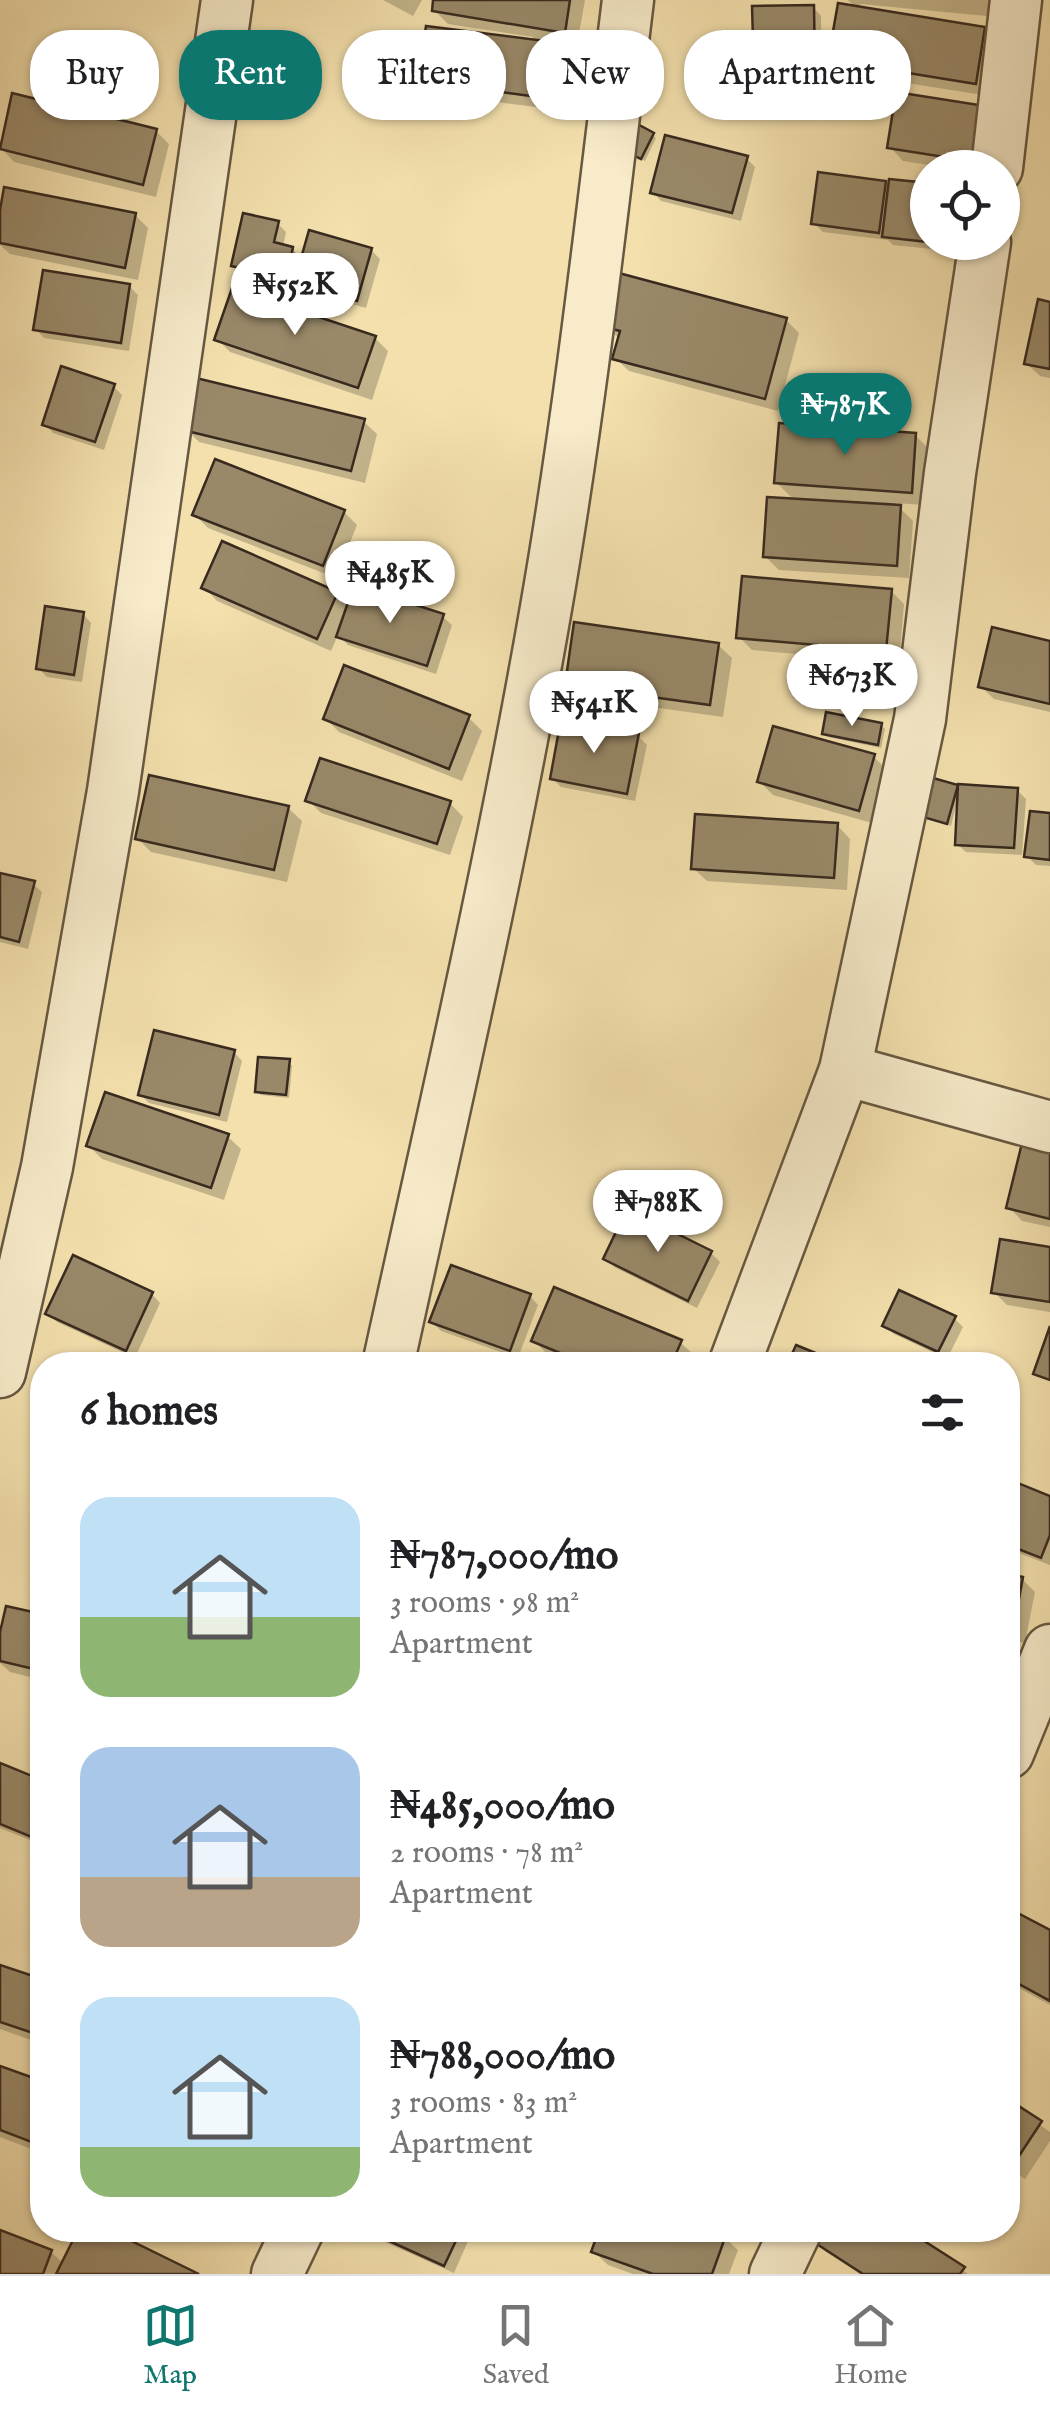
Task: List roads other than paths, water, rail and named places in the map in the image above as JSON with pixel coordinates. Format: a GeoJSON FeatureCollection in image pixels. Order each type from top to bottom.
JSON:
{"type":"FeatureCollection","features":[{"type":"Feature","properties":{"kind":"street"},"geometry":{"type":"LineString","coordinates":[[0,1372],[47,1167],[113,790],[227,0]]}},
{"type":"Feature","properties":{"kind":"street"},"geometry":{"type":"LineString","coordinates":[[391,1352],[471,988],[546,607],[628,0]]}},
{"type":"Feature","properties":{"kind":"street"},"geometry":{"type":"LineString","coordinates":[[998,150],[1016,0]]}},
{"type":"Feature","properties":{"kind":"street"},"geometry":{"type":"LineString","coordinates":[[739,1352],[845,1070],[920,719],[950,473],[982,260]]}},
{"type":"Feature","properties":{"kind":"street"},"geometry":{"type":"LineString","coordinates":[[845,1070],[1050,1127]]}},
{"type":"Feature","properties":{"kind":"street"},"geometry":{"type":"LineString","coordinates":[[1020,1724],[1050,1650]]}},
{"type":"Feature","properties":{"kind":"street"},"geometry":{"type":"LineString","coordinates":[[277,2274],[292,2242]]}},
{"type":"Feature","properties":{"kind":"street"},"geometry":{"type":"LineString","coordinates":[[775,2274],[790,2242]]}}]}
